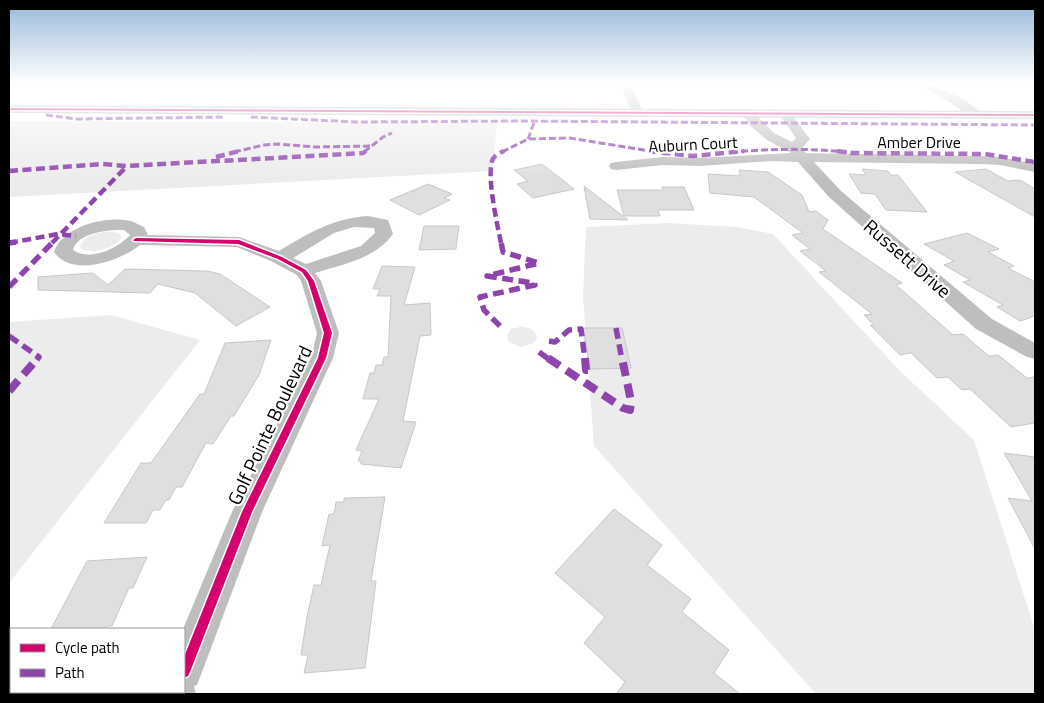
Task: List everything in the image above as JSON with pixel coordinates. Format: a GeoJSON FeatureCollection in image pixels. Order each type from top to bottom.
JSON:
{"type":"FeatureCollection","features":[{"type":"Feature","properties":{"kind":"street","name":"Russett Drive"},"geometry":{"type":"LineString","coordinates":[[748,115],[755,124],[798,153],[835,194],[984,324],[1035,352]]}},
{"type":"Feature","properties":{"kind":"street"},"geometry":{"type":"LineString","coordinates":[[785,115],[803,139],[798,153]]}},
{"type":"Feature","properties":{"kind":"street","name":"Auburn Court"},"geometry":{"type":"LineString","coordinates":[[616,166],[663,161],[700,162],[772,157],[798,153]]}},
{"type":"Feature","properties":{"kind":"street","name":"Amber Drive"},"geometry":{"type":"LineString","coordinates":[[798,153],[1000,161],[1035,168]]}},
{"type":"Feature","properties":{"kind":"street"},"geometry":{"type":"LineString","coordinates":[[136,240],[239,242],[280,258],[304,271],[367,250],[384,234],[382,224],[368,220],[335,226],[280,258]]}},
{"type":"Feature","properties":{"kind":"street","name":"Golf Pointe Boulevard"},"geometry":{"type":"LineString","coordinates":[[185,669],[247,512],[322,358],[328,333],[312,281],[304,271]]}},
{"type":"Feature","properties":{"kind":"shaded area"},"geometry":{"type":"Polygon","coordinates":[[[9,121],[497,123],[493,171],[9,197],[9,121]]]}},
{"type":"Feature","properties":{"kind":"shaded area"},"geometry":{"type":"Polygon","coordinates":[[[667,223],[737,227],[773,234],[900,371],[974,440],[1035,630],[1035,694],[816,694],[594,446],[583,296],[586,227],[667,223]]]}},
{"type":"Feature","properties":{"kind":"shaded area"},"geometry":{"type":"Polygon","coordinates":[[[104,232],[119,233],[122,237],[114,245],[98,251],[81,249],[82,242],[90,236],[104,232]]]}},
{"type":"Feature","properties":{"kind":"shaded area"},"geometry":{"type":"Polygon","coordinates":[[[111,315],[200,340],[9,583],[9,322],[111,315]]]}},
{"type":"Feature","properties":{"kind":"shaded area"},"geometry":{"type":"Polygon","coordinates":[[[528,328],[535,332],[537,337],[534,343],[520,347],[508,341],[507,335],[511,329],[528,328]]]}},
{"type":"Feature","properties":{"kind":"building"},"geometry":{"type":"Polygon","coordinates":[[[542,164],[574,189],[533,198],[517,184],[528,181],[514,170],[542,164]]]}},
{"type":"Feature","properties":{"kind":"building"},"geometry":{"type":"Polygon","coordinates":[[[862,169],[888,171],[891,175],[898,175],[927,212],[886,210],[875,194],[861,193],[849,174],[866,175],[862,169]]]}},
{"type":"Feature","properties":{"kind":"building"},"geometry":{"type":"Polygon","coordinates":[[[986,169],[1008,181],[1020,180],[1035,189],[1035,217],[955,172],[986,169]]]}},
{"type":"Feature","properties":{"kind":"building"},"geometry":{"type":"Polygon","coordinates":[[[739,170],[768,172],[802,195],[809,212],[816,211],[828,220],[823,229],[902,283],[896,285],[953,335],[963,334],[989,356],[998,355],[1027,378],[1035,377],[1035,423],[1011,427],[970,389],[962,390],[948,377],[937,378],[911,353],[900,355],[870,325],[874,325],[864,315],[872,314],[819,272],[826,271],[800,251],[810,249],[792,235],[803,233],[754,197],[710,193],[708,174],[740,176],[739,170]]]}},
{"type":"Feature","properties":{"kind":"building"},"geometry":{"type":"Polygon","coordinates":[[[428,184],[452,194],[444,198],[450,200],[419,215],[390,200],[428,184]]]}},
{"type":"Feature","properties":{"kind":"building"},"geometry":{"type":"Polygon","coordinates":[[[584,186],[628,220],[590,219],[584,186]]]}},
{"type":"Feature","properties":{"kind":"building"},"geometry":{"type":"Polygon","coordinates":[[[662,187],[684,187],[694,210],[658,210],[660,216],[624,216],[617,190],[663,190],[662,187]]]}},
{"type":"Feature","properties":{"kind":"building"},"geometry":{"type":"Polygon","coordinates":[[[424,226],[459,226],[456,249],[419,250],[424,226]]]}},
{"type":"Feature","properties":{"kind":"building"},"geometry":{"type":"Polygon","coordinates":[[[967,233],[999,249],[988,252],[1014,266],[1008,268],[1035,282],[1035,316],[1020,321],[997,307],[1003,305],[963,282],[970,280],[944,265],[954,261],[924,244],[967,233]]]}},
{"type":"Feature","properties":{"kind":"building"},"geometry":{"type":"Polygon","coordinates":[[[382,266],[415,267],[404,305],[430,303],[431,335],[420,336],[403,421],[416,422],[401,468],[361,464],[361,461],[358,461],[362,451],[356,450],[379,399],[363,399],[370,373],[374,373],[376,365],[382,365],[384,357],[388,357],[391,296],[377,296],[380,289],[373,289],[382,266]]]}},
{"type":"Feature","properties":{"kind":"building"},"geometry":{"type":"Polygon","coordinates":[[[125,269],[207,271],[220,274],[270,307],[236,326],[195,293],[158,284],[150,293],[38,290],[38,277],[93,273],[108,285],[125,269]]]}},
{"type":"Feature","properties":{"kind":"building"},"geometry":{"type":"Polygon","coordinates":[[[583,328],[622,328],[631,368],[590,369],[583,328]]]}},
{"type":"Feature","properties":{"kind":"building"},"geometry":{"type":"Polygon","coordinates":[[[271,340],[259,375],[234,416],[231,416],[213,444],[206,443],[182,487],[176,487],[169,500],[166,500],[160,510],[153,510],[146,523],[104,523],[141,463],[151,463],[200,394],[204,394],[225,343],[271,340]]]}},
{"type":"Feature","properties":{"kind":"building"},"geometry":{"type":"Polygon","coordinates":[[[1004,453],[1035,457],[1035,549],[1008,498],[1032,501],[1004,453]]]}},
{"type":"Feature","properties":{"kind":"building"},"geometry":{"type":"Polygon","coordinates":[[[385,497],[371,581],[376,581],[365,668],[304,673],[308,655],[301,655],[307,617],[314,585],[321,585],[330,545],[322,546],[329,514],[334,514],[336,502],[344,502],[344,498],[385,497]]]}},
{"type":"Feature","properties":{"kind":"building"},"geometry":{"type":"Polygon","coordinates":[[[614,509],[662,545],[647,565],[691,599],[682,612],[729,650],[714,673],[740,694],[616,694],[625,682],[584,643],[605,617],[555,573],[614,509]]]}},
{"type":"Feature","properties":{"kind":"building"},"geometry":{"type":"Polygon","coordinates":[[[147,557],[133,588],[129,588],[112,626],[107,626],[106,628],[52,628],[87,561],[147,557]]]}},
{"type":"Feature","properties":{"kind":"marked path"},"geometry":{"type":"LineString","coordinates":[[46,115],[77,119],[223,117]]}},
{"type":"Feature","properties":{"kind":"marked path"},"geometry":{"type":"LineString","coordinates":[[251,117],[357,122],[543,121],[1035,125]]}},
{"type":"Feature","properties":{"kind":"marked path"},"geometry":{"type":"LineString","coordinates":[[528,139],[535,120]]}},
{"type":"Feature","properties":{"kind":"marked path"},"geometry":{"type":"LineString","coordinates":[[9,171],[102,164],[127,166],[363,153],[383,137],[392,133]]}},
{"type":"Feature","properties":{"kind":"marked path"},"geometry":{"type":"LineString","coordinates":[[500,326],[484,310],[480,297],[535,285],[533,283],[487,276],[539,263],[503,252],[492,195],[492,161],[495,156],[528,139],[570,138],[671,155],[693,156],[777,148],[810,148],[852,153],[985,154],[1035,162]]}},
{"type":"Feature","properties":{"kind":"marked path"},"geometry":{"type":"LineString","coordinates":[[216,157],[264,145],[277,144],[316,147],[372,146]]}},
{"type":"Feature","properties":{"kind":"marked path"},"geometry":{"type":"LineString","coordinates":[[9,287],[127,166]]}},
{"type":"Feature","properties":{"kind":"marked path"},"geometry":{"type":"LineString","coordinates":[[9,243],[58,234],[76,236]]}},
{"type":"Feature","properties":{"kind":"marked path"},"geometry":{"type":"LineString","coordinates":[[539,352],[623,408],[630,410],[631,401],[616,328]]}},
{"type":"Feature","properties":{"kind":"marked path"},"geometry":{"type":"LineString","coordinates":[[549,341],[555,342],[569,330],[581,329],[586,370],[590,370]]}},
{"type":"Feature","properties":{"kind":"marked path"},"geometry":{"type":"LineString","coordinates":[[9,336],[39,357],[9,391]]}},
{"type":"Feature","properties":{"kind":"cycle path"},"geometry":{"type":"LineString","coordinates":[[1002,115],[1035,115]]}},
{"type":"Feature","properties":{"kind":"cycle path"},"geometry":{"type":"LineString","coordinates":[[136,240],[239,242],[280,258],[304,271],[311,281],[328,333],[322,358],[247,512],[185,669]]}}]}
